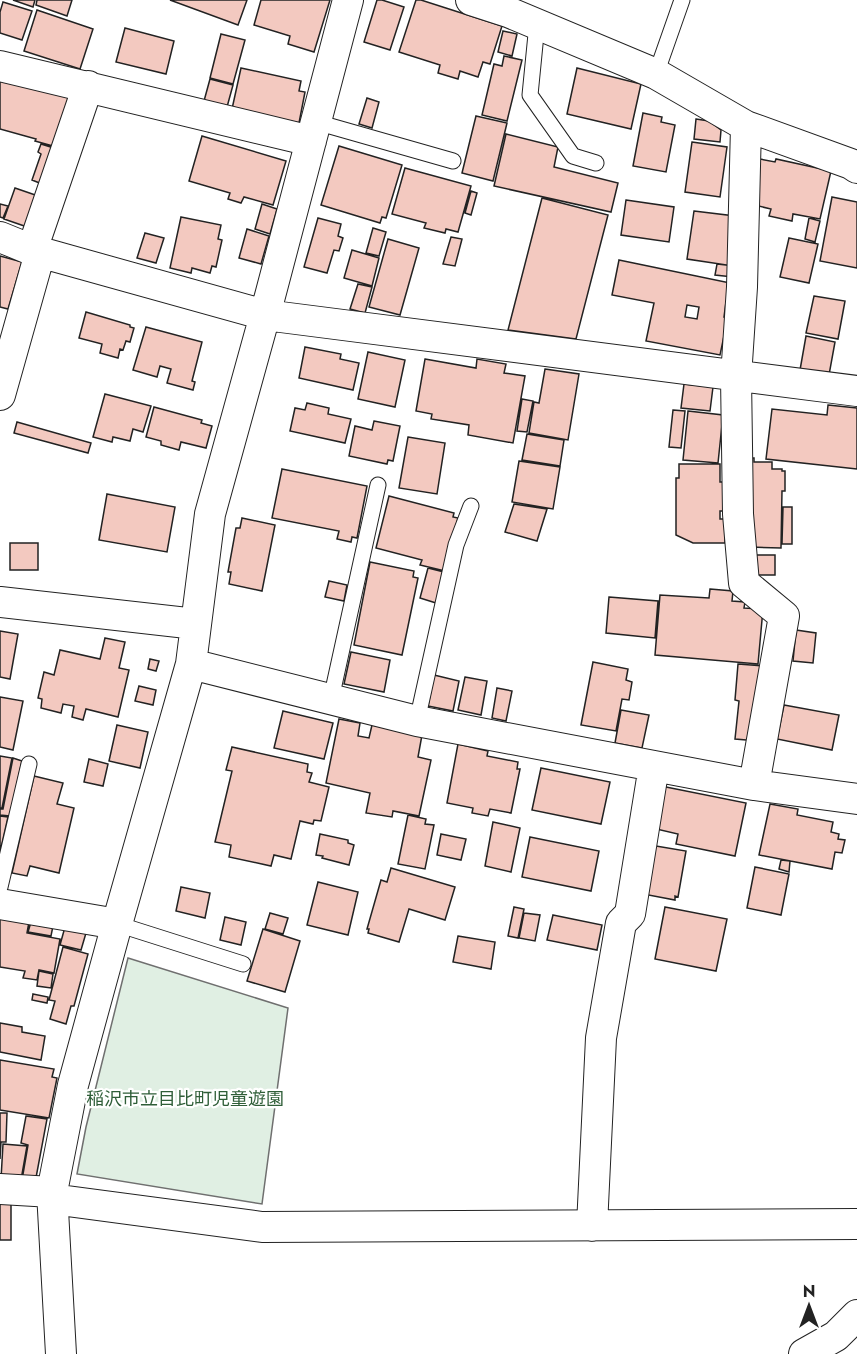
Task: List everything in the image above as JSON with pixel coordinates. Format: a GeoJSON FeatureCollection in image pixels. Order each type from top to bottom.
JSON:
{"type":"FeatureCollection","features":[{"type":"Feature","properties":{"kind":"street"},"geometry":{"type":"LineString","coordinates":[[61,1354],[52,1195],[73,1085],[190,664],[210,514],[266,315],[348,0]]}},
{"type":"Feature","properties":{"kind":"street"},"geometry":{"type":"LineString","coordinates":[[471,0],[508,12],[656,74],[746,126],[857,168]]}},
{"type":"Feature","properties":{"kind":"street"},"geometry":{"type":"LineString","coordinates":[[0,66],[313,131]]}},
{"type":"Feature","properties":{"kind":"street"},"geometry":{"type":"LineString","coordinates":[[0,395],[36,251],[88,86]]}},
{"type":"Feature","properties":{"kind":"street"},"geometry":{"type":"LineString","coordinates":[[746,126],[742,287],[736,376],[738,514],[744,583],[784,616],[754,785]]}},
{"type":"Feature","properties":{"kind":"street"},"geometry":{"type":"LineString","coordinates":[[0,237],[36,251],[266,315],[857,391]]}},
{"type":"Feature","properties":{"kind":"street"},"geometry":{"type":"LineString","coordinates":[[0,602],[196,624]]}},
{"type":"Feature","properties":{"kind":"street"},"geometry":{"type":"LineString","coordinates":[[190,664],[417,721],[754,785],[857,799]]}},
{"type":"Feature","properties":{"kind":"street"},"geometry":{"type":"LineString","coordinates":[[592,1226],[602,1038],[621,923],[630,914],[654,766]]}},
{"type":"Feature","properties":{"kind":"street"},"geometry":{"type":"LineString","coordinates":[[0,904],[117,924]]}},
{"type":"Feature","properties":{"kind":"street"},"geometry":{"type":"LineString","coordinates":[[0,1189],[262,1227],[857,1224]]}},
{"type":"Feature","properties":{"kind":"street"},"geometry":{"type":"LineString","coordinates":[[804,1354],[836,1336],[857,1315]]}},
{"type":"Feature","properties":{"kind":"lane"},"geometry":{"type":"LineString","coordinates":[[656,74],[682,0]]}},
{"type":"Feature","properties":{"kind":"lane"},"geometry":{"type":"LineString","coordinates":[[537,24],[530,95],[573,156],[596,163]]}},
{"type":"Feature","properties":{"kind":"lane"},"geometry":{"type":"LineString","coordinates":[[313,131],[453,161]]}},
{"type":"Feature","properties":{"kind":"lane"},"geometry":{"type":"LineString","coordinates":[[331,699],[378,485]]}},
{"type":"Feature","properties":{"kind":"lane"},"geometry":{"type":"LineString","coordinates":[[417,721],[456,545],[471,506]]}},
{"type":"Feature","properties":{"kind":"lane"},"geometry":{"type":"LineString","coordinates":[[0,887],[29,764]]}},
{"type":"Feature","properties":{"kind":"lane"},"geometry":{"type":"LineString","coordinates":[[117,924],[243,964]]}},
{"type":"Feature","properties":{"kind":"green space","name":"稲沢市立目比町児童遊園"},"geometry":{"type":"Polygon","coordinates":[[[128,958],[288,1008],[262,1204],[77,1174],[86,1127],[128,958]]]}},
{"type":"Feature","properties":{"kind":"building"},"geometry":{"type":"Polygon","coordinates":[[[13,0],[35,0],[33,7],[13,0]]]}},
{"type":"Feature","properties":{"kind":"building"},"geometry":{"type":"Polygon","coordinates":[[[37,0],[72,0],[67,16],[36,5],[37,0]]]}},
{"type":"Feature","properties":{"kind":"building"},"geometry":{"type":"Polygon","coordinates":[[[170,0],[247,0],[238,25],[170,0]]]}},
{"type":"Feature","properties":{"kind":"building"},"geometry":{"type":"Polygon","coordinates":[[[261,0],[330,0],[314,52],[288,44],[290,36],[254,25],[261,0]]]}},
{"type":"Feature","properties":{"kind":"building"},"geometry":{"type":"Polygon","coordinates":[[[377,0],[404,7],[390,50],[364,42],[377,0]]]}},
{"type":"Feature","properties":{"kind":"building"},"geometry":{"type":"Polygon","coordinates":[[[416,0],[502,26],[490,64],[483,62],[478,77],[460,71],[458,79],[438,73],[440,65],[399,52],[416,0]]]}},
{"type":"Feature","properties":{"kind":"building"},"geometry":{"type":"Polygon","coordinates":[[[3,2],[32,11],[22,40],[0,33],[0,12],[3,2]]]}},
{"type":"Feature","properties":{"kind":"building"},"geometry":{"type":"Polygon","coordinates":[[[37,10],[93,29],[80,69],[24,51],[37,10]]]}},
{"type":"Feature","properties":{"kind":"building"},"geometry":{"type":"Polygon","coordinates":[[[125,28],[174,41],[166,74],[116,62],[125,28]]]}},
{"type":"Feature","properties":{"kind":"building"},"geometry":{"type":"Polygon","coordinates":[[[503,31],[517,34],[512,56],[498,52],[503,31]]]}},
{"type":"Feature","properties":{"kind":"building"},"geometry":{"type":"Polygon","coordinates":[[[221,34],[245,40],[233,84],[210,78],[221,34]]]}},
{"type":"Feature","properties":{"kind":"building"},"geometry":{"type":"Polygon","coordinates":[[[504,56],[522,60],[507,121],[482,115],[494,64],[502,66],[504,56]]]}},
{"type":"Feature","properties":{"kind":"building"},"geometry":{"type":"Polygon","coordinates":[[[241,68],[301,81],[299,91],[305,92],[299,123],[232,109],[241,68]]]}},
{"type":"Feature","properties":{"kind":"building"},"geometry":{"type":"Polygon","coordinates":[[[577,68],[641,84],[631,129],[567,114],[577,68]]]}},
{"type":"Feature","properties":{"kind":"building"},"geometry":{"type":"Polygon","coordinates":[[[0,75],[75,95],[60,148],[0,129],[0,75]]]}},
{"type":"Feature","properties":{"kind":"building"},"geometry":{"type":"Polygon","coordinates":[[[210,79],[233,85],[227,107],[204,101],[210,79]]]}},
{"type":"Feature","properties":{"kind":"building"},"geometry":{"type":"Polygon","coordinates":[[[367,98],[379,102],[372,128],[359,124],[367,98]]]}},
{"type":"Feature","properties":{"kind":"building"},"geometry":{"type":"Polygon","coordinates":[[[643,113],[662,117],[661,122],[675,125],[666,172],[633,166],[643,113]]]}},
{"type":"Feature","properties":{"kind":"building"},"geometry":{"type":"Polygon","coordinates":[[[476,116],[507,123],[493,181],[462,173],[476,116]]]}},
{"type":"Feature","properties":{"kind":"building"},"geometry":{"type":"Polygon","coordinates":[[[696,119],[709,121],[721,130],[720,142],[694,139],[696,119]]]}},
{"type":"Feature","properties":{"kind":"building"},"geometry":{"type":"Polygon","coordinates":[[[506,134],[558,147],[554,167],[618,183],[611,212],[494,186],[506,134]]]}},
{"type":"Feature","properties":{"kind":"building"},"geometry":{"type":"Polygon","coordinates":[[[202,136],[286,161],[273,205],[244,197],[241,203],[228,199],[230,193],[189,181],[202,136]]]}},
{"type":"Feature","properties":{"kind":"building"},"geometry":{"type":"Polygon","coordinates":[[[692,142],[727,147],[720,197],[685,192],[692,142]]]}},
{"type":"Feature","properties":{"kind":"building"},"geometry":{"type":"Polygon","coordinates":[[[41,144],[57,149],[47,186],[32,180],[41,154],[38,152],[41,144]]]}},
{"type":"Feature","properties":{"kind":"building"},"geometry":{"type":"Polygon","coordinates":[[[339,146],[402,165],[386,218],[382,217],[380,223],[321,205],[339,146]]]}},
{"type":"Feature","properties":{"kind":"building"},"geometry":{"type":"Polygon","coordinates":[[[760,159],[775,162],[776,159],[831,171],[820,219],[793,214],[792,221],[769,216],[771,209],[750,204],[760,159]]]}},
{"type":"Feature","properties":{"kind":"building"},"geometry":{"type":"Polygon","coordinates":[[[405,168],[471,186],[458,232],[446,229],[445,233],[424,228],[426,223],[392,214],[405,168]]]}},
{"type":"Feature","properties":{"kind":"building"},"geometry":{"type":"Polygon","coordinates":[[[15,188],[44,198],[33,229],[4,219],[15,188]]]}},
{"type":"Feature","properties":{"kind":"building"},"geometry":{"type":"Polygon","coordinates":[[[471,191],[477,193],[471,215],[465,213],[471,191]]]}},
{"type":"Feature","properties":{"kind":"building"},"geometry":{"type":"Polygon","coordinates":[[[832,197],[857,202],[857,268],[820,261],[832,197]]]}},
{"type":"Feature","properties":{"kind":"building"},"geometry":{"type":"Polygon","coordinates":[[[542,198],[608,215],[576,339],[508,330],[542,198]]]}},
{"type":"Feature","properties":{"kind":"building"},"geometry":{"type":"Polygon","coordinates":[[[626,200],[674,207],[669,242],[621,235],[626,200]]]}},
{"type":"Feature","properties":{"kind":"building"},"geometry":{"type":"Polygon","coordinates":[[[0,204],[8,206],[3,218],[0,217],[0,204]]]}},
{"type":"Feature","properties":{"kind":"building"},"geometry":{"type":"Polygon","coordinates":[[[262,204],[277,209],[270,234],[255,229],[262,204]]]}},
{"type":"Feature","properties":{"kind":"building"},"geometry":{"type":"Polygon","coordinates":[[[694,211],[735,216],[733,266],[687,259],[694,211]]]}},
{"type":"Feature","properties":{"kind":"building"},"geometry":{"type":"Polygon","coordinates":[[[181,217],[221,225],[218,239],[222,240],[216,267],[212,266],[210,273],[192,268],[191,273],[170,268],[181,217]]]}},
{"type":"Feature","properties":{"kind":"building"},"geometry":{"type":"Polygon","coordinates":[[[318,218],[341,224],[338,236],[343,238],[339,251],[334,250],[327,273],[304,267],[318,218]]]}},
{"type":"Feature","properties":{"kind":"building"},"geometry":{"type":"Polygon","coordinates":[[[809,218],[820,221],[815,242],[805,239],[809,218]]]}},
{"type":"Feature","properties":{"kind":"building"},"geometry":{"type":"Polygon","coordinates":[[[373,228],[386,232],[379,256],[366,253],[373,228]]]}},
{"type":"Feature","properties":{"kind":"building"},"geometry":{"type":"Polygon","coordinates":[[[247,229],[269,236],[261,264],[239,258],[247,229]]]}},
{"type":"Feature","properties":{"kind":"building"},"geometry":{"type":"Polygon","coordinates":[[[145,233],[164,238],[156,263],[137,258],[145,233]]]}},
{"type":"Feature","properties":{"kind":"building"},"geometry":{"type":"Polygon","coordinates":[[[451,237],[462,239],[455,266],[443,264],[451,237]]]}},
{"type":"Feature","properties":{"kind":"building"},"geometry":{"type":"Polygon","coordinates":[[[789,238],[818,244],[809,283],[780,277],[789,238]]]}},
{"type":"Feature","properties":{"kind":"building"},"geometry":{"type":"Polygon","coordinates":[[[388,239],[419,248],[400,315],[369,307],[388,239]]]}},
{"type":"Feature","properties":{"kind":"building"},"geometry":{"type":"Polygon","coordinates":[[[352,250],[379,258],[372,286],[344,278],[352,250]]]}},
{"type":"Feature","properties":{"kind":"building"},"geometry":{"type":"Polygon","coordinates":[[[0,256],[22,262],[8,309],[0,307],[0,256]]]}},
{"type":"Feature","properties":{"kind":"building"},"geometry":{"type":"Polygon","coordinates":[[[619,260],[735,284],[726,302],[724,317],[728,317],[720,355],[646,341],[654,303],[612,295],[619,260]],[[687,305],[685,317],[697,319],[699,307],[687,305]]]}},
{"type":"Feature","properties":{"kind":"building"},"geometry":{"type":"Polygon","coordinates":[[[717,264],[735,266],[733,277],[715,275],[717,264]]]}},
{"type":"Feature","properties":{"kind":"building"},"geometry":{"type":"Polygon","coordinates":[[[358,284],[372,287],[365,313],[350,309],[358,284]]]}},
{"type":"Feature","properties":{"kind":"building"},"geometry":{"type":"Polygon","coordinates":[[[814,296],[845,301],[838,339],[806,333],[814,296]]]}},
{"type":"Feature","properties":{"kind":"building"},"geometry":{"type":"Polygon","coordinates":[[[86,312],[134,328],[130,342],[126,341],[123,350],[120,349],[118,358],[100,353],[102,344],[79,338],[86,312]]]}},
{"type":"Feature","properties":{"kind":"building"},"geometry":{"type":"Polygon","coordinates":[[[146,327],[202,342],[192,381],[195,382],[193,390],[167,383],[171,369],[160,366],[157,377],[133,370],[146,327]]]}},
{"type":"Feature","properties":{"kind":"building"},"geometry":{"type":"Polygon","coordinates":[[[806,336],[835,342],[829,375],[800,370],[806,336]]]}},
{"type":"Feature","properties":{"kind":"building"},"geometry":{"type":"Polygon","coordinates":[[[305,347],[341,354],[340,359],[359,363],[353,390],[299,378],[305,347]]]}},
{"type":"Feature","properties":{"kind":"building"},"geometry":{"type":"Polygon","coordinates":[[[368,352],[405,360],[395,407],[358,399],[368,352]]]}},
{"type":"Feature","properties":{"kind":"building"},"geometry":{"type":"Polygon","coordinates":[[[425,359],[476,368],[477,359],[506,364],[504,373],[525,376],[513,443],[468,435],[469,425],[431,419],[432,414],[416,411],[425,359]]]}},
{"type":"Feature","properties":{"kind":"building"},"geometry":{"type":"Polygon","coordinates":[[[545,369],[579,374],[568,440],[529,433],[534,402],[539,403],[545,369]]]}},
{"type":"Feature","properties":{"kind":"building"},"geometry":{"type":"Polygon","coordinates":[[[684,384],[713,387],[710,411],[681,408],[684,384]]]}},
{"type":"Feature","properties":{"kind":"building"},"geometry":{"type":"Polygon","coordinates":[[[105,394],[151,406],[143,432],[133,429],[130,441],[113,437],[112,442],[93,437],[105,394]]]}},
{"type":"Feature","properties":{"kind":"building"},"geometry":{"type":"Polygon","coordinates":[[[522,399],[533,401],[527,432],[517,431],[522,399]]]}},
{"type":"Feature","properties":{"kind":"building"},"geometry":{"type":"Polygon","coordinates":[[[307,403],[329,408],[328,414],[351,419],[345,443],[290,431],[295,408],[305,410],[307,403]]]}},
{"type":"Feature","properties":{"kind":"building"},"geometry":{"type":"Polygon","coordinates":[[[828,405],[857,408],[857,469],[766,459],[772,409],[827,415],[828,405]]]}},
{"type":"Feature","properties":{"kind":"building"},"geometry":{"type":"Polygon","coordinates":[[[154,407],[202,420],[201,423],[212,426],[206,448],[181,442],[179,450],[161,445],[161,441],[146,437],[154,407]]]}},
{"type":"Feature","properties":{"kind":"building"},"geometry":{"type":"Polygon","coordinates":[[[673,410],[685,411],[681,448],[669,447],[673,410]]]}},
{"type":"Feature","properties":{"kind":"building"},"geometry":{"type":"Polygon","coordinates":[[[688,411],[723,415],[718,463],[683,460],[688,411]]]}},
{"type":"Feature","properties":{"kind":"building"},"geometry":{"type":"Polygon","coordinates":[[[374,421],[400,426],[393,461],[388,460],[387,464],[349,456],[355,426],[372,430],[374,421]]]}},
{"type":"Feature","properties":{"kind":"building"},"geometry":{"type":"Polygon","coordinates":[[[17,422],[91,443],[88,453],[14,433],[17,422]]]}},
{"type":"Feature","properties":{"kind":"building"},"geometry":{"type":"Polygon","coordinates":[[[527,434],[564,440],[560,466],[522,460],[527,434]]]}},
{"type":"Feature","properties":{"kind":"building"},"geometry":{"type":"Polygon","coordinates":[[[408,437],[445,443],[437,494],[399,488],[408,437]]]}},
{"type":"Feature","properties":{"kind":"building"},"geometry":{"type":"Polygon","coordinates":[[[745,458],[754,458],[754,462],[772,462],[772,469],[785,471],[785,491],[782,491],[781,548],[750,547],[745,458]]]}},
{"type":"Feature","properties":{"kind":"building"},"geometry":{"type":"Polygon","coordinates":[[[519,461],[560,467],[553,509],[512,502],[519,461]]]}},
{"type":"Feature","properties":{"kind":"building"},"geometry":{"type":"Polygon","coordinates":[[[679,464],[720,464],[720,482],[727,482],[724,511],[720,511],[720,519],[725,519],[725,543],[693,543],[676,535],[676,478],[679,478],[679,464]]]}},
{"type":"Feature","properties":{"kind":"building"},"geometry":{"type":"Polygon","coordinates":[[[282,469],[367,486],[357,538],[352,537],[351,542],[337,539],[339,531],[272,518],[282,469]]]}},
{"type":"Feature","properties":{"kind":"building"},"geometry":{"type":"Polygon","coordinates":[[[107,494],[175,507],[167,552],[99,540],[107,494]]]}},
{"type":"Feature","properties":{"kind":"building"},"geometry":{"type":"Polygon","coordinates":[[[389,496],[454,513],[453,517],[458,518],[445,571],[420,565],[422,560],[376,548],[389,496]]]}},
{"type":"Feature","properties":{"kind":"building"},"geometry":{"type":"Polygon","coordinates":[[[514,504],[547,509],[537,541],[505,532],[514,504]]]}},
{"type":"Feature","properties":{"kind":"building"},"geometry":{"type":"Polygon","coordinates":[[[783,507],[792,507],[792,544],[782,544],[783,507]]]}},
{"type":"Feature","properties":{"kind":"building"},"geometry":{"type":"Polygon","coordinates":[[[242,518],[275,525],[262,591],[229,584],[231,572],[228,572],[236,528],[240,528],[242,518]]]}},
{"type":"Feature","properties":{"kind":"building"},"geometry":{"type":"Polygon","coordinates":[[[10,543],[38,543],[38,570],[10,570],[10,543]]]}},
{"type":"Feature","properties":{"kind":"building"},"geometry":{"type":"Polygon","coordinates":[[[754,555],[775,555],[775,575],[754,575],[754,555]]]}},
{"type":"Feature","properties":{"kind":"building"},"geometry":{"type":"Polygon","coordinates":[[[370,562],[414,571],[413,577],[418,578],[402,655],[354,645],[370,562]]]}},
{"type":"Feature","properties":{"kind":"building"},"geometry":{"type":"Polygon","coordinates":[[[428,568],[444,572],[436,603],[420,598],[428,568]]]}},
{"type":"Feature","properties":{"kind":"building"},"geometry":{"type":"Polygon","coordinates":[[[329,581],[347,585],[344,601],[325,597],[329,581]]]}},
{"type":"Feature","properties":{"kind":"building"},"geometry":{"type":"Polygon","coordinates":[[[710,589],[733,591],[732,601],[745,602],[744,608],[763,609],[758,664],[655,655],[660,595],[709,598],[710,589]]]}},
{"type":"Feature","properties":{"kind":"building"},"geometry":{"type":"Polygon","coordinates":[[[609,597],[658,601],[655,638],[606,633],[609,597]]]}},
{"type":"Feature","properties":{"kind":"building"},"geometry":{"type":"Polygon","coordinates":[[[796,630],[816,633],[813,663],[793,661],[796,630]]]}},
{"type":"Feature","properties":{"kind":"building"},"geometry":{"type":"Polygon","coordinates":[[[0,631],[18,634],[10,679],[0,677],[0,631]]]}},
{"type":"Feature","properties":{"kind":"building"},"geometry":{"type":"Polygon","coordinates":[[[105,638],[125,642],[119,668],[129,670],[118,717],[86,709],[83,720],[72,717],[74,706],[63,704],[61,713],[41,708],[42,699],[38,698],[44,672],[54,675],[60,650],[100,659],[105,638]]]}},
{"type":"Feature","properties":{"kind":"building"},"geometry":{"type":"Polygon","coordinates":[[[351,652],[390,660],[384,692],[344,684],[351,652]]]}},
{"type":"Feature","properties":{"kind":"building"},"geometry":{"type":"Polygon","coordinates":[[[150,659],[159,661],[156,671],[148,669],[150,659]]]}},
{"type":"Feature","properties":{"kind":"building"},"geometry":{"type":"Polygon","coordinates":[[[593,662],[628,669],[626,680],[632,682],[629,700],[622,699],[616,731],[581,725],[593,662]]]}},
{"type":"Feature","properties":{"kind":"building"},"geometry":{"type":"Polygon","coordinates":[[[738,664],[764,666],[758,741],[735,739],[739,701],[735,700],[738,664]]]}},
{"type":"Feature","properties":{"kind":"building"},"geometry":{"type":"Polygon","coordinates":[[[434,675],[459,681],[453,711],[428,706],[434,675]]]}},
{"type":"Feature","properties":{"kind":"building"},"geometry":{"type":"Polygon","coordinates":[[[465,677],[487,681],[481,715],[458,710],[465,677]]]}},
{"type":"Feature","properties":{"kind":"building"},"geometry":{"type":"Polygon","coordinates":[[[139,686],[156,690],[153,705],[135,701],[139,686]]]}},
{"type":"Feature","properties":{"kind":"building"},"geometry":{"type":"Polygon","coordinates":[[[497,688],[512,691],[506,721],[492,718],[497,688]]]}},
{"type":"Feature","properties":{"kind":"building"},"geometry":{"type":"Polygon","coordinates":[[[0,697],[23,701],[13,750],[0,747],[0,697]]]}},
{"type":"Feature","properties":{"kind":"building"},"geometry":{"type":"Polygon","coordinates":[[[784,705],[839,715],[832,750],[777,739],[784,705]]]}},
{"type":"Feature","properties":{"kind":"building"},"geometry":{"type":"Polygon","coordinates":[[[621,710],[649,715],[642,748],[615,743],[621,710]]]}},
{"type":"Feature","properties":{"kind":"building"},"geometry":{"type":"Polygon","coordinates":[[[283,711],[333,723],[324,759],[274,748],[283,711]]]}},
{"type":"Feature","properties":{"kind":"building"},"geometry":{"type":"Polygon","coordinates":[[[339,719],[360,723],[358,736],[369,738],[372,725],[422,735],[418,757],[431,760],[419,816],[393,811],[392,817],[366,813],[370,793],[326,783],[339,719]]]}},
{"type":"Feature","properties":{"kind":"building"},"geometry":{"type":"Polygon","coordinates":[[[117,725],[148,732],[140,768],[109,761],[117,725]]]}},
{"type":"Feature","properties":{"kind":"building"},"geometry":{"type":"Polygon","coordinates":[[[458,744],[488,751],[487,756],[518,762],[517,769],[520,769],[511,813],[490,809],[488,816],[472,813],[473,808],[447,803],[458,744]]]}},
{"type":"Feature","properties":{"kind":"building"},"geometry":{"type":"Polygon","coordinates":[[[232,747],[308,764],[307,772],[312,773],[309,782],[329,787],[321,821],[314,820],[313,824],[300,821],[291,859],[274,855],[271,866],[229,857],[231,845],[215,842],[232,771],[226,770],[232,747]]]}},
{"type":"Feature","properties":{"kind":"building"},"geometry":{"type":"Polygon","coordinates":[[[0,756],[12,758],[2,808],[0,808],[0,756]]]}},
{"type":"Feature","properties":{"kind":"building"},"geometry":{"type":"Polygon","coordinates":[[[13,758],[22,761],[10,816],[0,815],[0,809],[3,809],[13,758]]]}},
{"type":"Feature","properties":{"kind":"building"},"geometry":{"type":"Polygon","coordinates":[[[89,759],[108,764],[103,786],[84,782],[89,759]]]}},
{"type":"Feature","properties":{"kind":"building"},"geometry":{"type":"Polygon","coordinates":[[[541,768],[610,782],[601,824],[532,810],[541,768]]]}},
{"type":"Feature","properties":{"kind":"building"},"geometry":{"type":"Polygon","coordinates":[[[34,776],[63,783],[57,804],[74,808],[59,873],[30,866],[27,876],[12,873],[34,776]]]}},
{"type":"Feature","properties":{"kind":"building"},"geometry":{"type":"Polygon","coordinates":[[[661,786],[746,803],[735,856],[676,844],[678,834],[652,828],[661,786]]]}},
{"type":"Feature","properties":{"kind":"building"},"geometry":{"type":"Polygon","coordinates":[[[770,804],[798,809],[797,815],[833,822],[831,832],[839,834],[838,839],[845,840],[842,853],[835,852],[832,869],[759,855],[770,804]]]}},
{"type":"Feature","properties":{"kind":"building"},"geometry":{"type":"Polygon","coordinates":[[[408,815],[426,819],[425,824],[434,825],[425,869],[398,864],[408,815]]]}},
{"type":"Feature","properties":{"kind":"building"},"geometry":{"type":"Polygon","coordinates":[[[0,816],[8,817],[0,852],[0,816]]]}},
{"type":"Feature","properties":{"kind":"building"},"geometry":{"type":"Polygon","coordinates":[[[493,822],[520,828],[511,872],[485,866],[493,822]]]}},
{"type":"Feature","properties":{"kind":"building"},"geometry":{"type":"Polygon","coordinates":[[[320,834],[348,840],[348,843],[354,845],[349,865],[316,855],[320,834]]]}},
{"type":"Feature","properties":{"kind":"building"},"geometry":{"type":"Polygon","coordinates":[[[441,834],[466,839],[461,860],[437,855],[441,834]]]}},
{"type":"Feature","properties":{"kind":"building"},"geometry":{"type":"Polygon","coordinates":[[[530,837],[599,851],[591,891],[522,877],[530,837]]]}},
{"type":"Feature","properties":{"kind":"building"},"geometry":{"type":"Polygon","coordinates":[[[650,845],[686,851],[678,897],[675,896],[675,900],[643,894],[650,845]]]}},
{"type":"Feature","properties":{"kind":"building"},"geometry":{"type":"Polygon","coordinates":[[[781,860],[790,861],[789,872],[779,869],[781,860]]]}},
{"type":"Feature","properties":{"kind":"building"},"geometry":{"type":"Polygon","coordinates":[[[755,867],[789,874],[781,915],[747,908],[755,867]]]}},
{"type":"Feature","properties":{"kind":"building"},"geometry":{"type":"Polygon","coordinates":[[[391,868],[455,887],[445,920],[409,909],[399,942],[368,933],[369,929],[367,929],[381,880],[387,882],[391,868]]]}},
{"type":"Feature","properties":{"kind":"building"},"geometry":{"type":"Polygon","coordinates":[[[318,882],[358,892],[348,935],[307,925],[318,882]]]}},
{"type":"Feature","properties":{"kind":"building"},"geometry":{"type":"Polygon","coordinates":[[[181,887],[210,893],[205,918],[176,911],[181,887]]]}},
{"type":"Feature","properties":{"kind":"building"},"geometry":{"type":"Polygon","coordinates":[[[514,907],[524,909],[518,938],[508,936],[514,907]]]}},
{"type":"Feature","properties":{"kind":"building"},"geometry":{"type":"Polygon","coordinates":[[[665,907],[727,919],[716,971],[655,959],[665,907]]]}},
{"type":"Feature","properties":{"kind":"building"},"geometry":{"type":"Polygon","coordinates":[[[270,913],[288,918],[283,934],[265,929],[270,913]]]}},
{"type":"Feature","properties":{"kind":"building"},"geometry":{"type":"Polygon","coordinates":[[[524,913],[540,915],[535,941],[519,938],[524,913]]]}},
{"type":"Feature","properties":{"kind":"building"},"geometry":{"type":"Polygon","coordinates":[[[553,915],[602,925],[597,950],[547,940],[553,915]]]}},
{"type":"Feature","properties":{"kind":"building"},"geometry":{"type":"Polygon","coordinates":[[[0,917],[29,922],[27,933],[60,939],[54,973],[39,970],[37,980],[23,978],[25,971],[0,967],[0,917]]]}},
{"type":"Feature","properties":{"kind":"building"},"geometry":{"type":"Polygon","coordinates":[[[225,917],[246,922],[241,945],[220,940],[225,917]]]}},
{"type":"Feature","properties":{"kind":"building"},"geometry":{"type":"Polygon","coordinates":[[[31,922],[53,926],[51,936],[28,932],[31,922]]]}},
{"type":"Feature","properties":{"kind":"building"},"geometry":{"type":"Polygon","coordinates":[[[65,927],[86,933],[81,950],[60,945],[65,927]]]}},
{"type":"Feature","properties":{"kind":"building"},"geometry":{"type":"Polygon","coordinates":[[[263,929],[300,941],[285,992],[247,981],[263,929]]]}},
{"type":"Feature","properties":{"kind":"building"},"geometry":{"type":"Polygon","coordinates":[[[458,936],[495,942],[491,969],[453,962],[458,936]]]}},
{"type":"Feature","properties":{"kind":"building"},"geometry":{"type":"Polygon","coordinates":[[[63,947],[88,954],[74,1006],[71,1006],[66,1024],[50,1019],[55,1001],[49,1000],[63,947]]]}},
{"type":"Feature","properties":{"kind":"building"},"geometry":{"type":"Polygon","coordinates":[[[39,971],[53,974],[51,988],[37,986],[39,971]]]}},
{"type":"Feature","properties":{"kind":"building"},"geometry":{"type":"Polygon","coordinates":[[[33,994],[48,997],[47,1003],[32,1000],[33,994]]]}},
{"type":"Feature","properties":{"kind":"building"},"geometry":{"type":"Polygon","coordinates":[[[0,1023],[22,1027],[22,1032],[45,1036],[41,1060],[0,1052],[0,1023]]]}},
{"type":"Feature","properties":{"kind":"building"},"geometry":{"type":"Polygon","coordinates":[[[0,1060],[54,1069],[52,1077],[57,1078],[49,1118],[0,1110],[0,1060]]]}},
{"type":"Feature","properties":{"kind":"building"},"geometry":{"type":"Polygon","coordinates":[[[0,1113],[7,1113],[6,1142],[1,1142],[0,1159],[0,1113]]]}},
{"type":"Feature","properties":{"kind":"building"},"geometry":{"type":"Polygon","coordinates":[[[26,1116],[47,1119],[35,1183],[22,1180],[28,1145],[21,1143],[26,1116]]]}},
{"type":"Feature","properties":{"kind":"building"},"geometry":{"type":"Polygon","coordinates":[[[3,1144],[27,1146],[21,1180],[1,1179],[3,1144]]]}},
{"type":"Feature","properties":{"kind":"building"},"geometry":{"type":"Polygon","coordinates":[[[0,1203],[11,1203],[11,1240],[0,1240],[0,1203]]]}}]}
